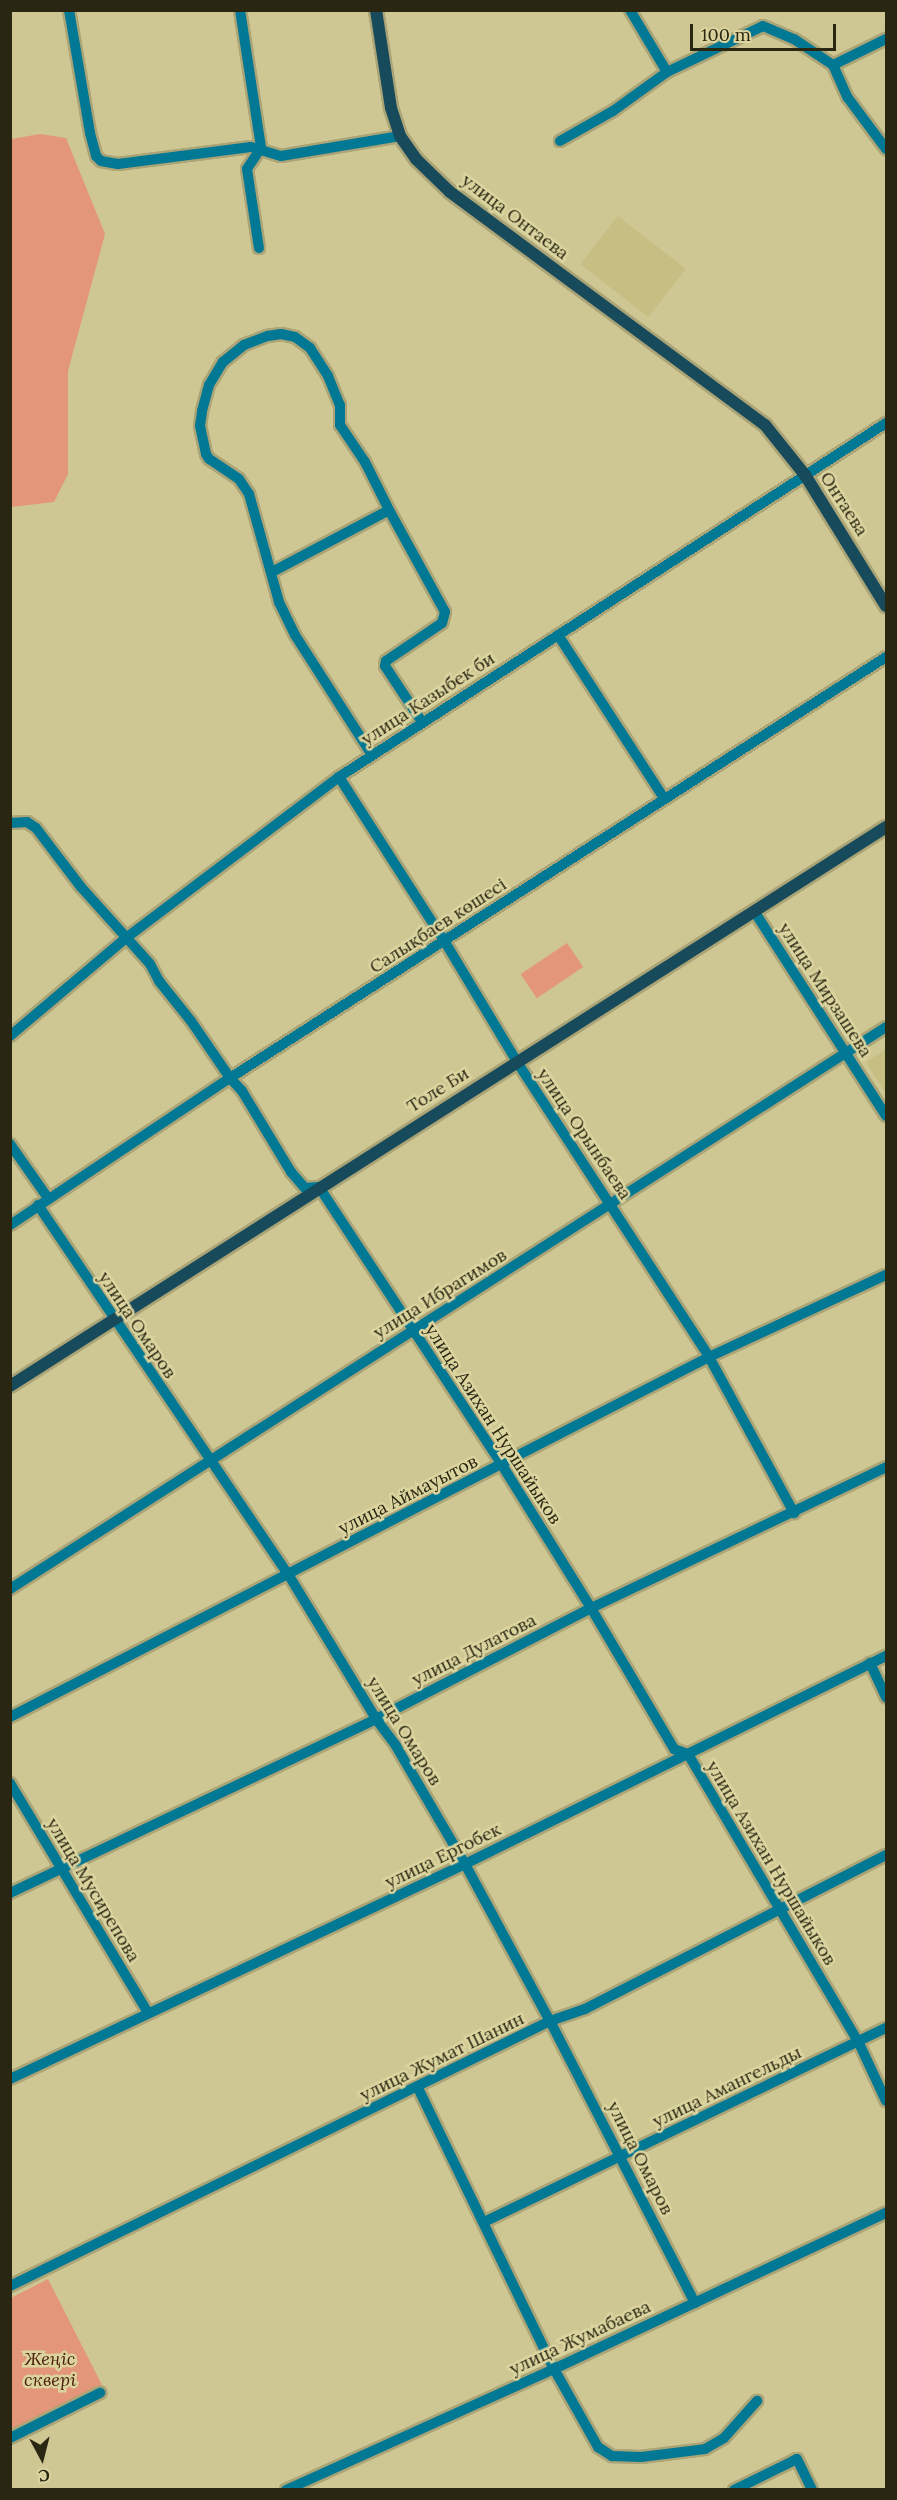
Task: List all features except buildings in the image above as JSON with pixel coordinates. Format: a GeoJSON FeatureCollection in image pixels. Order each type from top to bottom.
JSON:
{"type":"FeatureCollection","features":[{"type":"Feature","properties":{"kind":"main road","name":"улица Онтаева"},"geometry":{"type":"LineString","coordinates":[[376,10],[384,74],[400,136],[416,159],[450,192],[765,425]]}},
{"type":"Feature","properties":{"kind":"main road","name":"Онтаева"},"geometry":{"type":"LineString","coordinates":[[765,425],[805,475],[886,606]]}},
{"type":"Feature","properties":{"kind":"main road","name":"Толе Би"},"geometry":{"type":"LineString","coordinates":[[10,1386],[886,827]]}},
{"type":"Feature","properties":{"kind":"street"},"geometry":{"type":"LineString","coordinates":[[69,10],[92,144],[101,161],[118,164],[235,148],[261,148],[270,154],[281,156],[400,136]]}},
{"type":"Feature","properties":{"kind":"street"},"geometry":{"type":"LineString","coordinates":[[240,10],[261,148],[248,169],[259,248]]}},
{"type":"Feature","properties":{"kind":"street"},"geometry":{"type":"LineString","coordinates":[[630,10],[667,72]]}},
{"type":"Feature","properties":{"kind":"street"},"geometry":{"type":"LineString","coordinates":[[560,141],[614,111],[667,72],[763,26],[794,39],[833,65],[848,98],[886,149]]}},
{"type":"Feature","properties":{"kind":"street"},"geometry":{"type":"LineString","coordinates":[[833,65],[886,39]]}},
{"type":"Feature","properties":{"kind":"street"},"geometry":{"type":"LineString","coordinates":[[372,755],[295,635],[279,602],[249,494],[239,479],[209,459],[206,454],[200,426],[209,386],[223,362],[244,345],[281,334],[295,337],[310,348],[328,376],[340,405],[340,424],[365,462],[445,612],[442,623],[386,661],[385,666],[422,722]]}},
{"type":"Feature","properties":{"kind":"street","name":"улица Казыбек би"},"geometry":{"type":"LineString","coordinates":[[10,1036],[126,938],[339,777],[886,423]]}},
{"type":"Feature","properties":{"kind":"street"},"geometry":{"type":"LineString","coordinates":[[272,572],[389,510]]}},
{"type":"Feature","properties":{"kind":"street"},"geometry":{"type":"LineString","coordinates":[[558,635],[664,798]]}},
{"type":"Feature","properties":{"kind":"street","name":"Салықбаев көшесі"},"geometry":{"type":"LineString","coordinates":[[10,1225],[230,1078],[886,657]]}},
{"type":"Feature","properties":{"kind":"street","name":"улица Орынбаева"},"geometry":{"type":"LineString","coordinates":[[339,777],[445,942],[516,1062],[612,1205],[709,1357],[794,1513]]}},
{"type":"Feature","properties":{"kind":"street"},"geometry":{"type":"LineString","coordinates":[[10,823],[27,822],[36,828],[150,964],[159,981],[191,1021],[230,1078],[242,1090],[291,1172],[305,1188],[319,1187]]}},
{"type":"Feature","properties":{"kind":"street","name":"улица Мирзашева"},"geometry":{"type":"LineString","coordinates":[[754,911],[886,1116]]}},
{"type":"Feature","properties":{"kind":"street","name":"улица Ибрагимов"},"geometry":{"type":"LineString","coordinates":[[10,1589],[612,1205],[886,1027]]}},
{"type":"Feature","properties":{"kind":"street"},"geometry":{"type":"LineString","coordinates":[[10,1144],[48,1198]]}},
{"type":"Feature","properties":{"kind":"street","name":"улица Азихан Нуршайыков"},"geometry":{"type":"LineString","coordinates":[[319,1187],[502,1466],[591,1608],[674,1749],[688,1754],[778,1910],[858,2041],[886,2101]]}},
{"type":"Feature","properties":{"kind":"street","name":"улица Омаров"},"geometry":{"type":"LineString","coordinates":[[38,1206],[288,1574],[376,1719],[396,1746],[465,1864],[550,2021],[622,2156],[695,2303]]}},
{"type":"Feature","properties":{"kind":"street","name":"улица Аймауытов"},"geometry":{"type":"LineString","coordinates":[[10,1717],[502,1466],[709,1357],[886,1275]]}},
{"type":"Feature","properties":{"kind":"street","name":"улица Дулатова"},"geometry":{"type":"LineString","coordinates":[[10,1893],[376,1719],[591,1608],[794,1513],[886,1467]]}},
{"type":"Feature","properties":{"kind":"street","name":"улица Ергобек"},"geometry":{"type":"LineString","coordinates":[[10,2079],[465,1864],[886,1656]]}},
{"type":"Feature","properties":{"kind":"street"},"geometry":{"type":"LineString","coordinates":[[870,1663],[886,1697]]}},
{"type":"Feature","properties":{"kind":"street","name":"улица Мусирепова"},"geometry":{"type":"LineString","coordinates":[[10,1783],[148,2013]]}},
{"type":"Feature","properties":{"kind":"street","name":"улица Жумат Шанин"},"geometry":{"type":"LineString","coordinates":[[10,2286],[418,2088],[550,2021],[585,2009],[886,1855]]}},
{"type":"Feature","properties":{"kind":"street","name":"улица Амангельды"},"geometry":{"type":"LineString","coordinates":[[484,2222],[886,2028]]}},
{"type":"Feature","properties":{"kind":"street"},"geometry":{"type":"LineString","coordinates":[[418,2088],[554,2369],[598,2447],[612,2456],[641,2457],[705,2449],[724,2438],[757,2402]]}},
{"type":"Feature","properties":{"kind":"street","name":"улица Жумабаева"},"geometry":{"type":"LineString","coordinates":[[286,2490],[554,2369],[886,2213]]}},
{"type":"Feature","properties":{"kind":"street"},"geometry":{"type":"LineString","coordinates":[[10,2438],[100,2393]]}},
{"type":"Feature","properties":{"kind":"street"},"geometry":{"type":"LineString","coordinates":[[734,2490],[797,2459],[812,2490]]}},
{"type":"Feature","properties":{"kind":"shaded area"},"geometry":{"type":"Polygon","coordinates":[[[618,216],[686,269],[648,317],[580,264],[618,216]]]}},
{"type":"Feature","properties":{"kind":"shaded area"},"geometry":{"type":"Polygon","coordinates":[[[886,1049],[886,1094],[866,1062],[886,1049]]]}},
{"type":"Feature","properties":{"kind":"green space"},"geometry":{"type":"Polygon","coordinates":[[[40,134],[66,138],[105,234],[68,371],[68,474],[54,502],[11,507],[11,139],[40,134]]]}},
{"type":"Feature","properties":{"kind":"green space"},"geometry":{"type":"Polygon","coordinates":[[[567,943],[583,967],[537,998],[521,974],[567,943]]]}},
{"type":"Feature","properties":{"kind":"green space","name":"Жеңіс сквері"},"geometry":{"type":"Polygon","coordinates":[[[48,2279],[104,2389],[11,2436],[11,2298],[48,2279]]]}}]}
